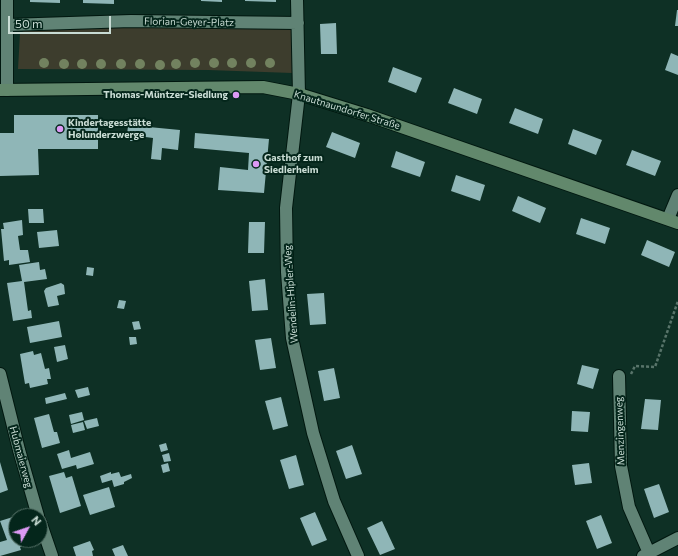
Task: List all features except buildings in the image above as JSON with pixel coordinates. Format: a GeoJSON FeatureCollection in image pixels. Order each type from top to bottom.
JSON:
{"type":"FeatureCollection","features":[{"type":"Feature","properties":{"kind":"main road","name":"Knautnaundorfer Straße"},"geometry":{"type":"LineString","coordinates":[[4,90],[263,87],[299,94],[367,115],[673,221]]}},
{"type":"Feature","properties":{"kind":"street"},"geometry":{"type":"LineString","coordinates":[[4,90],[8,25],[7,0]]}},
{"type":"Feature","properties":{"kind":"street","name":"Wendelin-Hipler-Weg"},"geometry":{"type":"LineString","coordinates":[[297,0],[299,94],[286,208],[287,272],[292,338],[313,432],[334,502],[358,556]]}},
{"type":"Feature","properties":{"kind":"street","name":"Florian-Geyer-Platz"},"geometry":{"type":"LineString","coordinates":[[8,25],[131,21],[298,23]]}},
{"type":"Feature","properties":{"kind":"street"},"geometry":{"type":"LineString","coordinates":[[673,221],[678,195]]}},
{"type":"Feature","properties":{"kind":"street","name":"Hubmaierweg"},"geometry":{"type":"LineString","coordinates":[[0,374],[19,450],[36,508]]}},
{"type":"Feature","properties":{"kind":"street","name":"Menzingenweg"},"geometry":{"type":"LineString","coordinates":[[619,376],[621,466],[629,508],[646,554],[678,538]]}},
{"type":"Feature","properties":{"kind":"street"},"geometry":{"type":"LineString","coordinates":[[48,544],[52,556]]}},
{"type":"Feature","properties":{"kind":"path"},"geometry":{"type":"LineString","coordinates":[[619,376],[631,374],[634,366],[655,367],[678,301]]}},
{"type":"Feature","properties":{"kind":"green space"},"geometry":{"type":"Polygon","coordinates":[[[287,27],[293,31],[292,73],[208,70],[18,69],[20,33],[29,28],[287,27]]]}},
{"type":"Feature","properties":{"kind":"place","name":"Thomas-Müntzer-Siedlung"},"geometry":{"type":"Point","coordinates":[236,95]}},
{"type":"Feature","properties":{"kind":"place","name":"Kindertagesstätte Holunderzwerge"},"geometry":{"type":"Point","coordinates":[60,129]}},
{"type":"Feature","properties":{"kind":"place","name":"Gasthof zum Siedlerheim"},"geometry":{"type":"Point","coordinates":[256,164]}}]}
